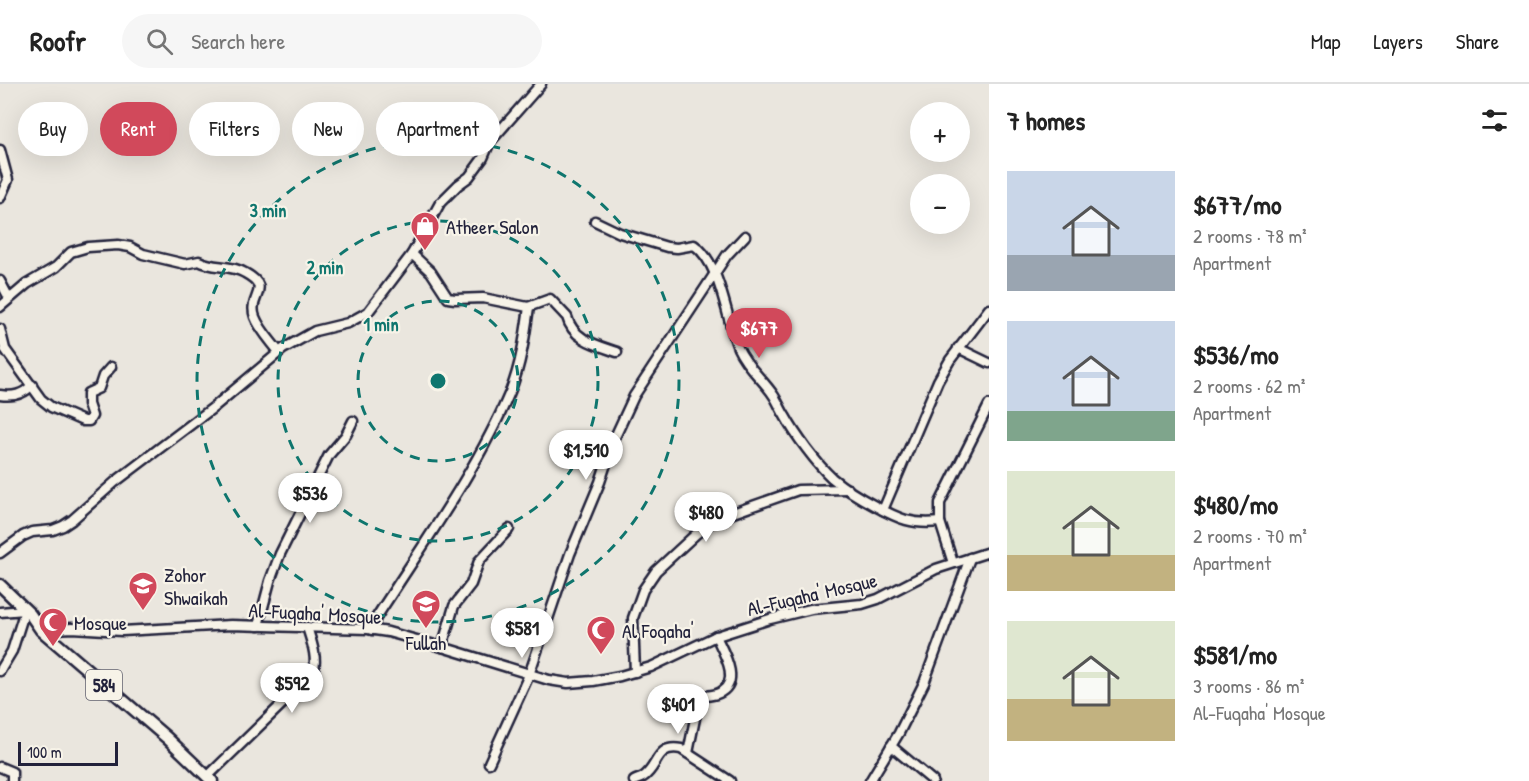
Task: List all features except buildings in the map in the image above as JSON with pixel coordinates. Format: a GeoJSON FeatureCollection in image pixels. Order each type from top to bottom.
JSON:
{"type":"FeatureCollection","features":[{"type":"Feature","properties":{"kind":"main road","name":"584"},"geometry":{"type":"LineString","coordinates":[[0,585],[26,610],[41,630],[145,719],[209,779]]}},
{"type":"Feature","properties":{"kind":"street"},"geometry":{"type":"LineString","coordinates":[[0,554],[23,536],[32,532],[53,530],[72,520],[105,490],[214,407],[279,352],[315,331],[348,323],[368,312],[412,254],[440,203],[469,177],[483,158],[490,142],[541,84]]}},
{"type":"Feature","properties":{"kind":"street"},"geometry":{"type":"LineString","coordinates":[[0,150],[8,180],[0,198]]}},
{"type":"Feature","properties":{"kind":"street"},"geometry":{"type":"LineString","coordinates":[[595,221],[620,232],[667,247],[694,245],[702,252],[714,274],[734,336],[748,366],[774,395],[785,417],[832,478],[883,510],[902,519],[919,524],[940,522]]}},
{"type":"Feature","properties":{"kind":"street"},"geometry":{"type":"LineString","coordinates":[[489,763],[529,675],[570,555],[600,482],[615,437],[634,396],[727,255],[745,236]]}},
{"type":"Feature","properties":{"kind":"street"},"geometry":{"type":"LineString","coordinates":[[0,307],[9,297],[56,267],[71,252],[94,246],[118,245],[130,247],[143,254],[185,264],[199,261],[207,265],[232,267],[257,280],[260,288],[254,314],[261,328],[279,352]]}},
{"type":"Feature","properties":{"kind":"street"},"geometry":{"type":"LineString","coordinates":[[412,254],[431,272],[448,298],[483,298],[529,307],[550,298],[567,317],[567,321],[579,338],[617,352]]}},
{"type":"Feature","properties":{"kind":"street"},"geometry":{"type":"LineString","coordinates":[[0,281],[9,297]]}},
{"type":"Feature","properties":{"kind":"street"},"geometry":{"type":"LineString","coordinates":[[372,630],[376,618],[480,452],[510,391],[523,350],[529,307]]}},
{"type":"Feature","properties":{"kind":"street"},"geometry":{"type":"LineString","coordinates":[[883,510],[938,381],[958,348],[989,309]]}},
{"type":"Feature","properties":{"kind":"street"},"geometry":{"type":"LineString","coordinates":[[0,329],[5,349],[41,399],[51,407],[87,421],[92,416],[88,395],[91,390],[99,388],[103,376],[111,367]]}},
{"type":"Feature","properties":{"kind":"street"},"geometry":{"type":"LineString","coordinates":[[958,348],[989,363]]}},
{"type":"Feature","properties":{"kind":"street"},"geometry":{"type":"LineString","coordinates":[[0,395],[20,394],[32,386]]}},
{"type":"Feature","properties":{"kind":"street"},"geometry":{"type":"LineString","coordinates":[[953,563],[940,522],[939,509],[942,495],[989,405]]}},
{"type":"Feature","properties":{"kind":"street"},"geometry":{"type":"LineString","coordinates":[[258,626],[280,554],[329,455],[346,435],[353,421]]}},
{"type":"Feature","properties":{"kind":"street"},"geometry":{"type":"LineString","coordinates":[[635,672],[633,618],[643,590],[656,572],[696,534],[711,523],[733,513],[798,490],[848,489]]}},
{"type":"Feature","properties":{"kind":"street"},"geometry":{"type":"LineString","coordinates":[[442,647],[453,606],[471,584],[479,561],[509,529]]}},
{"type":"Feature","properties":{"kind":"street","name":"Al-Fuqaha' Mosque"},"geometry":{"type":"LineString","coordinates":[[41,630],[72,628],[122,631],[258,626],[372,630],[388,632],[442,647],[529,675],[568,683],[593,681],[651,667],[716,636],[770,619],[811,609],[878,599],[936,569],[989,552]]}},
{"type":"Feature","properties":{"kind":"street"},"geometry":{"type":"LineString","coordinates":[[870,781],[891,746],[931,667],[970,558]]}},
{"type":"Feature","properties":{"kind":"street"},"geometry":{"type":"LineString","coordinates":[[0,612],[26,610],[12,651],[0,672]]}},
{"type":"Feature","properties":{"kind":"street"},"geometry":{"type":"LineString","coordinates":[[209,779],[313,675],[316,665],[307,627]]}},
{"type":"Feature","properties":{"kind":"street"},"geometry":{"type":"LineString","coordinates":[[688,753],[699,699],[704,695],[722,692],[730,678],[728,660],[716,636]]}},
{"type":"Feature","properties":{"kind":"street"},"geometry":{"type":"LineString","coordinates":[[891,746],[933,781]]}},
{"type":"Feature","properties":{"kind":"street"},"geometry":{"type":"LineString","coordinates":[[634,781],[643,777],[669,748],[681,749],[730,781]]}},
{"type":"Feature","properties":{"kind":"street"},"geometry":{"type":"LineString","coordinates":[[0,767],[12,772],[12,781]]}},
{"type":"Feature","properties":{"kind":"place","name":"Atheer Salon"},"geometry":{"type":"Point","coordinates":[425,252]}},
{"type":"Feature","properties":{"kind":"place","name":"Zohor Shwaikah"},"geometry":{"type":"Point","coordinates":[143,612]}},
{"type":"Feature","properties":{"kind":"place","name":"Fullah"},"geometry":{"type":"Point","coordinates":[426,630]}},
{"type":"Feature","properties":{"kind":"place","name":"Mosque"},"geometry":{"type":"Point","coordinates":[53,648]}},
{"type":"Feature","properties":{"kind":"place","name":"Al Foqaha'"},"geometry":{"type":"Point","coordinates":[601,656]}}]}
